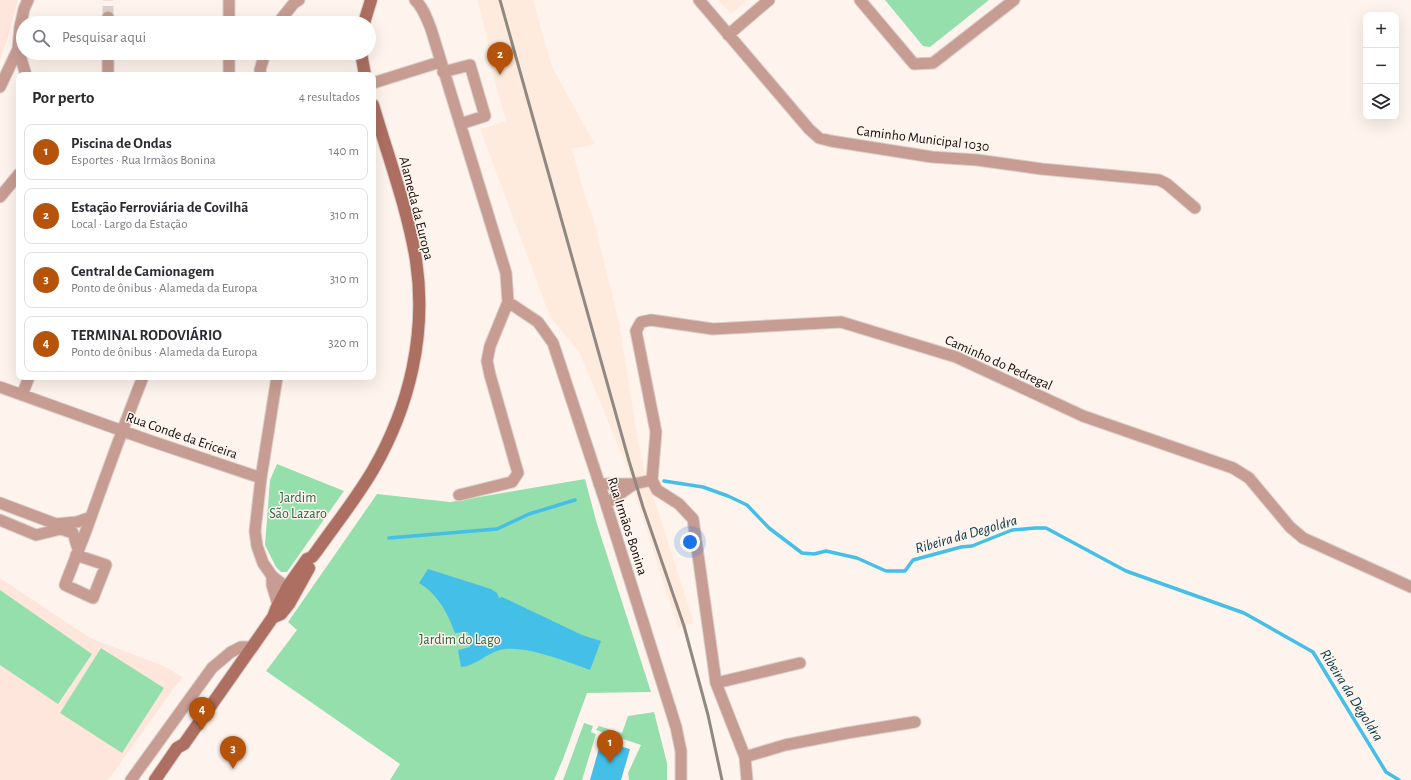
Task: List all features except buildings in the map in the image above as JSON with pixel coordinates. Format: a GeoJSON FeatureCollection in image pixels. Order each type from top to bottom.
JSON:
{"type":"FeatureCollection","features":[{"type":"Feature","properties":{"kind":"main road"},"geometry":{"type":"LineString","coordinates":[[366,16],[370,0]]}},
{"type":"Feature","properties":{"kind":"main road"},"geometry":{"type":"LineString","coordinates":[[362,60],[364,72]]}},
{"type":"Feature","properties":{"kind":"main road","name":"Alameda da Europa"},"geometry":{"type":"LineString","coordinates":[[155,780],[177,748],[184,744],[273,617],[292,580],[307,559],[312,557],[354,500],[373,470],[387,443],[401,410],[409,384],[417,346],[419,291],[416,260],[403,206],[376,115]]}},
{"type":"Feature","properties":{"kind":"main road","name":"Alameda da Europa"},"geometry":{"type":"LineString","coordinates":[[273,617],[281,614],[289,604],[312,562],[312,557]]}},
{"type":"Feature","properties":{"kind":"street"},"geometry":{"type":"LineString","coordinates":[[22,16],[28,0]]}},
{"type":"Feature","properties":{"kind":"street"},"geometry":{"type":"LineString","coordinates":[[229,0],[229,16]]}},
{"type":"Feature","properties":{"kind":"street"},"geometry":{"type":"LineString","coordinates":[[284,16],[294,3],[299,0]]}},
{"type":"Feature","properties":{"kind":"street"},"geometry":{"type":"LineString","coordinates":[[415,0],[427,20],[506,273],[508,302],[490,346],[487,360],[518,473],[512,482],[459,495]]}},
{"type":"Feature","properties":{"kind":"street","name":"Caminho Municipal 1030"},"geometry":{"type":"LineString","coordinates":[[699,0],[809,130],[818,138],[932,156],[977,160],[1042,169],[1159,180],[1195,208]]}},
{"type":"Feature","properties":{"kind":"street"},"geometry":{"type":"LineString","coordinates":[[728,35],[769,0]]}},
{"type":"Feature","properties":{"kind":"street"},"geometry":{"type":"LineString","coordinates":[[860,0],[914,64],[933,63],[1014,0]]}},
{"type":"Feature","properties":{"kind":"street"},"geometry":{"type":"LineString","coordinates":[[0,87],[16,53]]}},
{"type":"Feature","properties":{"kind":"street"},"geometry":{"type":"LineString","coordinates":[[21,60],[25,72]]}},
{"type":"Feature","properties":{"kind":"street"},"geometry":{"type":"LineString","coordinates":[[108,60],[108,72]]}},
{"type":"Feature","properties":{"kind":"street"},"geometry":{"type":"LineString","coordinates":[[229,60],[229,72]]}},
{"type":"Feature","properties":{"kind":"street"},"geometry":{"type":"LineString","coordinates":[[259,72],[263,60]]}},
{"type":"Feature","properties":{"kind":"street"},"geometry":{"type":"LineString","coordinates":[[376,82],[442,67],[470,65],[485,116],[460,124]]}},
{"type":"Feature","properties":{"kind":"street"},"geometry":{"type":"LineString","coordinates":[[0,197],[16,178]]}},
{"type":"Feature","properties":{"kind":"street","name":"Rua Irmãos Bonina"},"geometry":{"type":"LineString","coordinates":[[508,302],[538,322],[553,343],[606,504],[676,727],[681,751],[682,780]]}},
{"type":"Feature","properties":{"kind":"street","name":"Caminho do Pedregal"},"geometry":{"type":"LineString","coordinates":[[652,480],[656,432],[636,331],[641,322],[651,320],[713,329],[842,322],[956,357],[1083,416],[1233,468],[1249,478],[1290,527],[1303,538],[1411,588]]}},
{"type":"Feature","properties":{"kind":"street"},"geometry":{"type":"LineString","coordinates":[[22,395],[28,380]]}},
{"type":"Feature","properties":{"kind":"street"},"geometry":{"type":"LineString","coordinates":[[0,520],[36,534],[61,529],[73,533],[77,552],[142,380]]}},
{"type":"Feature","properties":{"kind":"street"},"geometry":{"type":"LineString","coordinates":[[277,380],[261,478],[255,531],[257,546],[263,563],[272,576],[281,583],[284,594]]}},
{"type":"Feature","properties":{"kind":"street","name":"Rua Conde da Ericeira"},"geometry":{"type":"LineString","coordinates":[[0,387],[261,478]]}},
{"type":"Feature","properties":{"kind":"street"},"geometry":{"type":"LineString","coordinates":[[599,484],[634,484],[652,480],[657,490],[679,504],[692,519],[716,683],[739,738],[745,757],[747,780]]}},
{"type":"Feature","properties":{"kind":"street"},"geometry":{"type":"LineString","coordinates":[[606,504],[634,484]]}},
{"type":"Feature","properties":{"kind":"street"},"geometry":{"type":"LineString","coordinates":[[0,503],[56,524],[77,522],[91,517]]}},
{"type":"Feature","properties":{"kind":"street"},"geometry":{"type":"LineString","coordinates":[[272,576],[284,581],[292,580]]}},
{"type":"Feature","properties":{"kind":"street"},"geometry":{"type":"LineString","coordinates":[[272,576],[272,585],[278,605]]}},
{"type":"Feature","properties":{"kind":"street"},"geometry":{"type":"LineString","coordinates":[[131,780],[212,668],[231,652],[241,648],[253,646]]}},
{"type":"Feature","properties":{"kind":"street"},"geometry":{"type":"LineString","coordinates":[[716,683],[800,663]]}},
{"type":"Feature","properties":{"kind":"street"},"geometry":{"type":"LineString","coordinates":[[745,757],[786,745],[915,722]]}},
{"type":"Feature","properties":{"kind":"shaded area"},"geometry":{"type":"Polygon","coordinates":[[[0,0],[18,0],[0,60],[0,0]]]}},
{"type":"Feature","properties":{"kind":"shaded area"},"geometry":{"type":"Polygon","coordinates":[[[477,0],[533,0],[552,67],[595,144],[572,149],[586,199],[594,220],[619,322],[641,458],[694,623],[678,628],[624,459],[579,352],[550,317],[480,129],[506,121],[491,69],[487,38],[477,0]]]}},
{"type":"Feature","properties":{"kind":"shaded area"},"geometry":{"type":"Polygon","coordinates":[[[718,0],[748,0],[731,14],[718,0]]]}},
{"type":"Feature","properties":{"kind":"shaded area"},"geometry":{"type":"Polygon","coordinates":[[[0,578],[90,638],[166,667],[182,677],[108,780],[0,780],[0,578]]]}},
{"type":"Feature","properties":{"kind":"green space"},"geometry":{"type":"Polygon","coordinates":[[[885,0],[989,0],[930,47],[923,46],[885,0]]]}},
{"type":"Feature","properties":{"kind":"green space","name":"Jardim São Lazaro"},"geometry":{"type":"Polygon","coordinates":[[[277,464],[344,491],[287,572],[281,572],[276,567],[265,545],[270,480],[277,464]]]}},
{"type":"Feature","properties":{"kind":"green space","name":"Jardim do Lago"},"geometry":{"type":"Polygon","coordinates":[[[585,479],[597,524],[651,692],[587,693],[554,780],[390,780],[400,764],[266,671],[297,630],[288,622],[377,494],[450,502],[585,479]]]}},
{"type":"Feature","properties":{"kind":"green space"},"geometry":{"type":"Polygon","coordinates":[[[0,590],[92,654],[58,704],[0,665],[0,590]]]}},
{"type":"Feature","properties":{"kind":"green space"},"geometry":{"type":"Polygon","coordinates":[[[101,648],[164,688],[122,753],[60,713],[101,648]]]}},
{"type":"Feature","properties":{"kind":"green space"},"geometry":{"type":"Polygon","coordinates":[[[654,712],[667,763],[667,780],[629,780],[628,773],[641,745],[596,730],[599,726],[622,733],[628,716],[654,712]]]}},
{"type":"Feature","properties":{"kind":"green space"},"geometry":{"type":"Polygon","coordinates":[[[584,723],[593,726],[591,732],[596,734],[582,780],[563,780],[584,723]]]}},
{"type":"Feature","properties":{"kind":"water"},"geometry":{"type":"Polygon","coordinates":[[[428,569],[491,589],[497,593],[499,598],[502,597],[582,635],[601,641],[590,670],[545,655],[521,649],[500,650],[471,664],[461,667],[458,650],[470,647],[468,632],[455,633],[442,605],[432,593],[419,583],[428,569]]]}},
{"type":"Feature","properties":{"kind":"water"},"geometry":{"type":"Polygon","coordinates":[[[601,741],[630,749],[621,780],[590,780],[601,741]]]}},
{"type":"Feature","properties":{"kind":"waterway","name":"Ribeira da Degoldra"},"geometry":{"type":"LineString","coordinates":[[664,481],[703,487],[747,505],[769,528],[802,553],[814,554],[826,551],[857,558],[886,571],[905,571],[913,560],[961,547],[972,546],[1012,530],[1046,528],[1126,571],[1244,613],[1313,652],[1386,772],[1399,780]]}},
{"type":"Feature","properties":{"kind":"waterway","name":"Ribeira da Degoldra"},"geometry":{"type":"LineString","coordinates":[[389,538],[497,529],[529,514],[575,500]]}},
{"type":"Feature","properties":{"kind":"tunnel"},"geometry":{"type":"LineString","coordinates":[[108,0],[108,16]]}},
{"type":"Feature","properties":{"kind":"railway"},"geometry":{"type":"LineString","coordinates":[[500,0],[629,461],[643,507],[684,626],[708,715],[722,780]]}},
{"type":"Feature","properties":{"kind":"place","name":"Estação Ferroviária de Covilhã"},"geometry":{"type":"Point","coordinates":[500,75]}},
{"type":"Feature","properties":{"kind":"place","name":"TERMINAL RODOVIÁRIO"},"geometry":{"type":"Point","coordinates":[202,730]}},
{"type":"Feature","properties":{"kind":"place","name":"Piscina de Ondas"},"geometry":{"type":"Point","coordinates":[610,763]}},
{"type":"Feature","properties":{"kind":"place","name":"Central de Camionagem"},"geometry":{"type":"Point","coordinates":[233,769]}}]}
